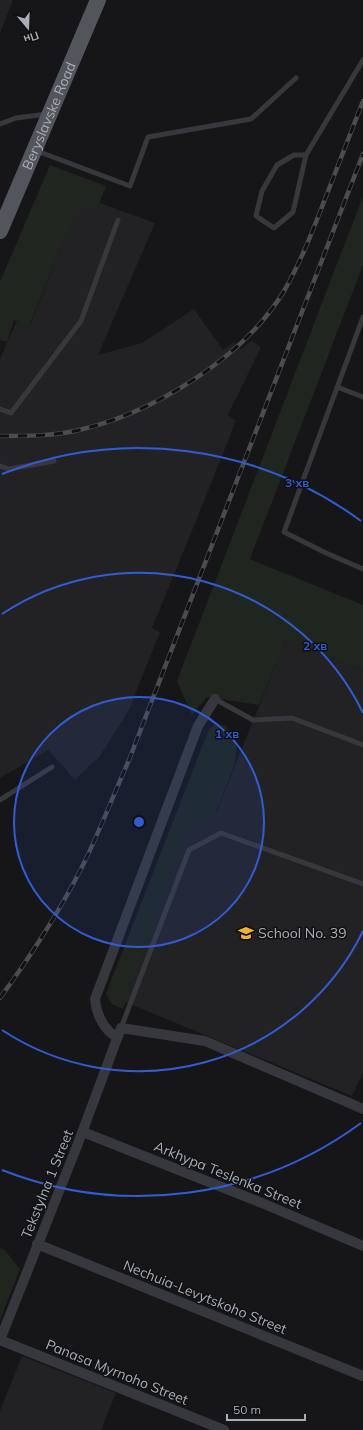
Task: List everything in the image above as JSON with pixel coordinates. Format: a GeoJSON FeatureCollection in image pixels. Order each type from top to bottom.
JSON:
{"type":"FeatureCollection","features":[{"type":"Feature","properties":{"kind":"main road","name":"Beryslavske Road"},"geometry":{"type":"LineString","coordinates":[[0,231],[98,0]]}},
{"type":"Feature","properties":{"kind":"street"},"geometry":{"type":"LineString","coordinates":[[215,699],[198,726],[95,999],[97,1011],[103,1024],[110,1032],[205,1041],[363,1109]]}},
{"type":"Feature","properties":{"kind":"street","name":"Tekstylna 1 Street"},"geometry":{"type":"LineString","coordinates":[[0,1340],[37,1244],[83,1132],[119,1033]]}},
{"type":"Feature","properties":{"kind":"street","name":"Arkhypa Teslenka Street"},"geometry":{"type":"LineString","coordinates":[[83,1132],[262,1203],[363,1246]]}},
{"type":"Feature","properties":{"kind":"street","name":"Nechuia-Levytskoho Street"},"geometry":{"type":"LineString","coordinates":[[37,1244],[363,1376]]}},
{"type":"Feature","properties":{"kind":"street","name":"Panasa Myrnoho Street"},"geometry":{"type":"LineString","coordinates":[[0,1340],[224,1430]]}},
{"type":"Feature","properties":{"kind":"lane"},"geometry":{"type":"LineString","coordinates":[[306,155],[294,155],[277,165],[262,191],[256,216],[274,228],[293,212],[306,155],[363,60]]}},
{"type":"Feature","properties":{"kind":"lane"},"geometry":{"type":"LineString","coordinates":[[34,150],[130,186],[148,137],[251,119],[296,78]]}},
{"type":"Feature","properties":{"kind":"lane"},"geometry":{"type":"LineString","coordinates":[[0,124],[16,118],[50,114]]}},
{"type":"Feature","properties":{"kind":"lane"},"geometry":{"type":"LineString","coordinates":[[0,409],[11,413],[81,321],[118,220]]}},
{"type":"Feature","properties":{"kind":"lane"},"geometry":{"type":"LineString","coordinates":[[363,318],[284,532],[326,553],[363,569]]}},
{"type":"Feature","properties":{"kind":"lane"},"geometry":{"type":"LineString","coordinates":[[337,387],[363,397]]}},
{"type":"Feature","properties":{"kind":"lane"},"geometry":{"type":"LineString","coordinates":[[0,466],[9,469],[54,461]]}},
{"type":"Feature","properties":{"kind":"lane"},"geometry":{"type":"LineString","coordinates":[[215,699],[253,720],[292,718],[363,745]]}},
{"type":"Feature","properties":{"kind":"lane"},"geometry":{"type":"LineString","coordinates":[[0,800],[52,767]]}},
{"type":"Feature","properties":{"kind":"lane"},"geometry":{"type":"LineString","coordinates":[[119,1033],[189,850],[221,832],[363,884]]}},
{"type":"Feature","properties":{"kind":"shaded area"},"geometry":{"type":"Polygon","coordinates":[[[0,0],[13,0],[0,33],[0,0]]]}},
{"type":"Feature","properties":{"kind":"shaded area"},"geometry":{"type":"Polygon","coordinates":[[[50,165],[106,186],[97,210],[79,204],[29,326],[14,320],[7,342],[0,340],[0,282],[50,165]]]}},
{"type":"Feature","properties":{"kind":"shaded area"},"geometry":{"type":"Polygon","coordinates":[[[363,196],[363,265],[250,559],[363,605],[363,670],[286,639],[259,705],[207,697],[192,715],[177,681],[363,196]]]}},
{"type":"Feature","properties":{"kind":"shaded area"},"geometry":{"type":"Polygon","coordinates":[[[79,203],[97,210],[100,203],[155,223],[98,355],[142,343],[194,309],[223,350],[234,342],[241,349],[252,341],[261,347],[228,415],[236,421],[152,628],[160,632],[129,710],[100,756],[75,780],[48,750],[0,778],[0,360],[17,321],[30,325],[79,203]]]}},
{"type":"Feature","properties":{"kind":"shaded area","name":"School No. 39"},"geometry":{"type":"Polygon","coordinates":[[[286,639],[363,670],[363,1073],[352,1096],[106,994],[181,801],[216,813],[286,639]]]}},
{"type":"Feature","properties":{"kind":"shaded area"},"geometry":{"type":"Polygon","coordinates":[[[216,724],[226,726],[237,742],[235,764],[215,814],[189,825],[123,1009],[112,1004],[106,994],[209,729],[216,724]]]}},
{"type":"Feature","properties":{"kind":"shaded area"},"geometry":{"type":"Polygon","coordinates":[[[0,1248],[4,1249],[20,1269],[0,1320],[0,1248]]]}},
{"type":"Feature","properties":{"kind":"shaded area"},"geometry":{"type":"Polygon","coordinates":[[[22,1356],[116,1393],[101,1430],[0,1430],[0,1411],[22,1356]]]}},
{"type":"Feature","properties":{"kind":"railway"},"geometry":{"type":"LineString","coordinates":[[0,436],[28,436],[66,433],[104,423],[134,412],[193,380],[220,361],[245,339],[266,316],[284,291],[302,255],[363,101]]}},
{"type":"Feature","properties":{"kind":"railway"},"geometry":{"type":"LineString","coordinates":[[0,998],[33,951],[53,919],[81,869],[100,828],[129,760],[363,154]]}},
{"type":"Feature","properties":{"kind":"place","name":"School No. 39"},"geometry":{"type":"Point","coordinates":[246,933]}}]}
